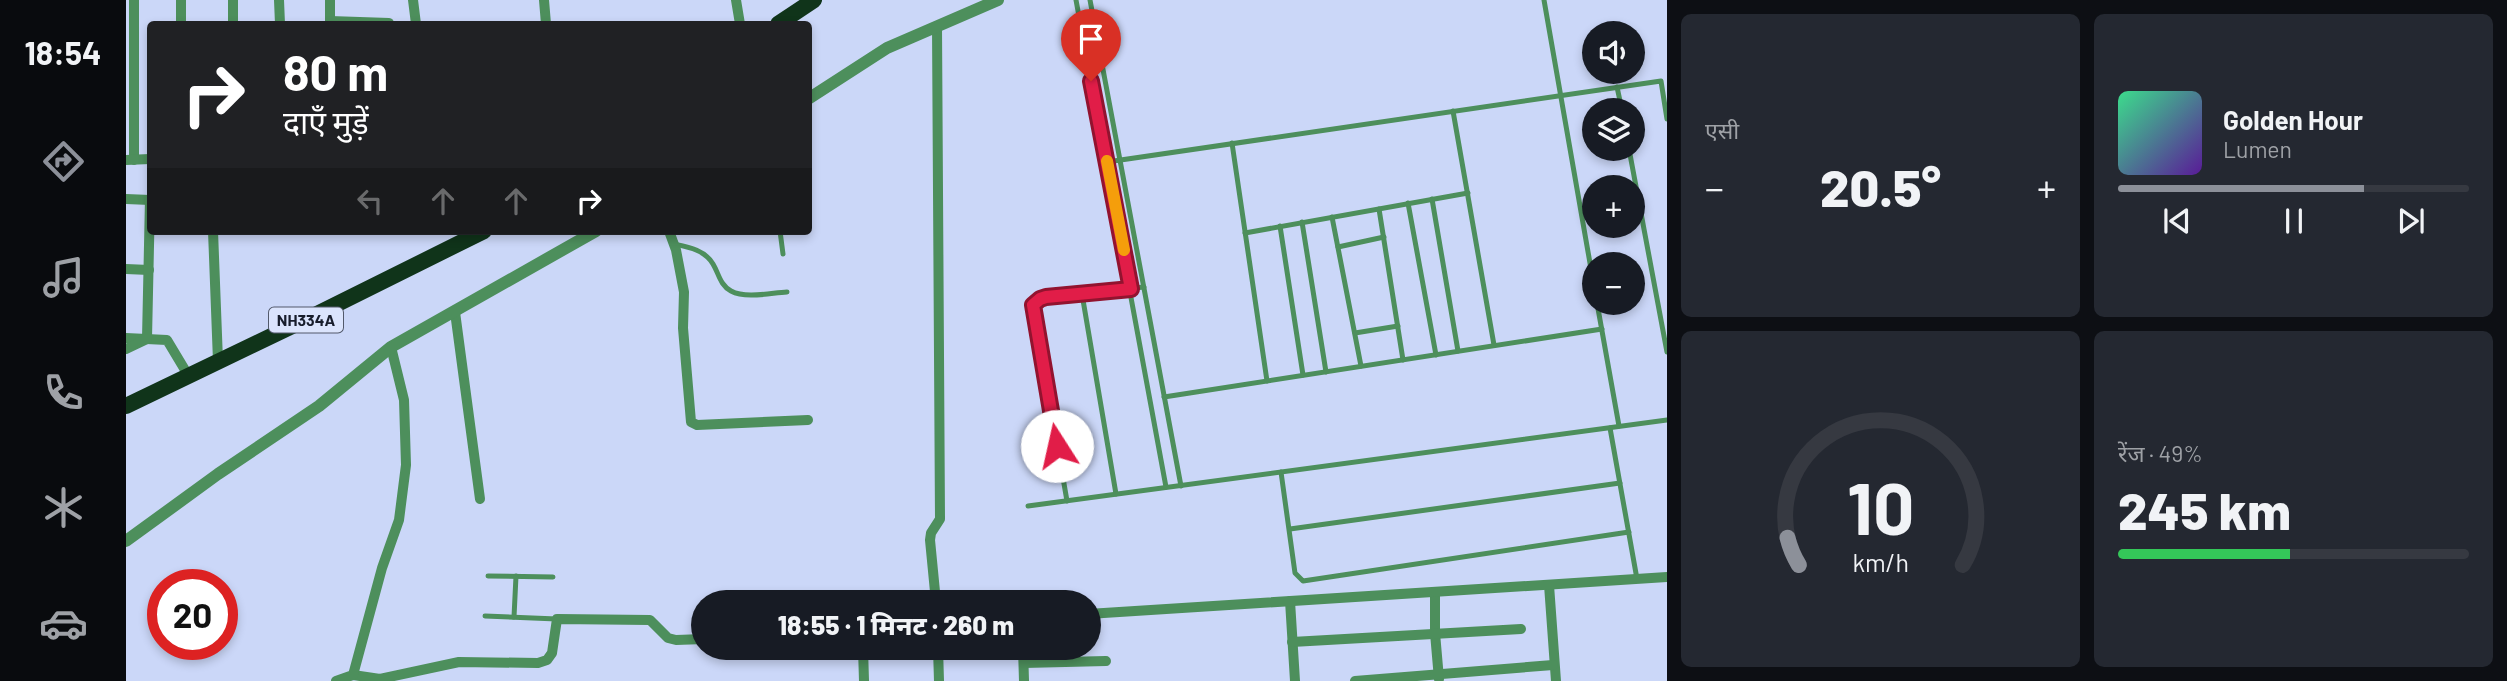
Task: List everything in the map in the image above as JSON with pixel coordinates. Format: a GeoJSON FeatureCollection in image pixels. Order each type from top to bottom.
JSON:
{"type":"FeatureCollection","features":[{"type":"Feature","properties":{"kind":"highway"},"geometry":{"type":"LineString","coordinates":[[782,21],[814,0]]}},
{"type":"Feature","properties":{"kind":"highway","name":"NH334A"},"geometry":{"type":"LineString","coordinates":[[126,406],[476,235]]}},
{"type":"Feature","properties":{"kind":"street"},"geometry":{"type":"LineString","coordinates":[[130,160],[134,0]]}},
{"type":"Feature","properties":{"kind":"street"},"geometry":{"type":"LineString","coordinates":[[181,0],[181,21]]}},
{"type":"Feature","properties":{"kind":"street"},"geometry":{"type":"LineString","coordinates":[[233,0],[233,21]]}},
{"type":"Feature","properties":{"kind":"street"},"geometry":{"type":"LineString","coordinates":[[279,0],[281,21]]}},
{"type":"Feature","properties":{"kind":"street"},"geometry":{"type":"LineString","coordinates":[[330,0],[330,21]]}},
{"type":"Feature","properties":{"kind":"street"},"geometry":{"type":"LineString","coordinates":[[413,0],[416,21]]}},
{"type":"Feature","properties":{"kind":"street"},"geometry":{"type":"LineString","coordinates":[[544,0],[546,21]]}},
{"type":"Feature","properties":{"kind":"street"},"geometry":{"type":"LineString","coordinates":[[736,0],[740,21]]}},
{"type":"Feature","properties":{"kind":"street"},"geometry":{"type":"LineString","coordinates":[[812,94],[887,48],[998,0]]}},
{"type":"Feature","properties":{"kind":"street"},"geometry":{"type":"LineString","coordinates":[[935,590],[930,540],[931,533],[940,519],[937,26]]}},
{"type":"Feature","properties":{"kind":"street"},"geometry":{"type":"LineString","coordinates":[[126,199],[147,199]]}},
{"type":"Feature","properties":{"kind":"street"},"geometry":{"type":"LineString","coordinates":[[147,339],[149,235]]}},
{"type":"Feature","properties":{"kind":"street"},"geometry":{"type":"LineString","coordinates":[[213,235],[218,361]]}},
{"type":"Feature","properties":{"kind":"street"},"geometry":{"type":"LineString","coordinates":[[126,541],[218,474],[319,406],[391,347],[589,235]]}},
{"type":"Feature","properties":{"kind":"street"},"geometry":{"type":"LineString","coordinates":[[671,235],[684,292],[683,328],[691,422],[697,425],[808,420]]}},
{"type":"Feature","properties":{"kind":"street"},"geometry":{"type":"LineString","coordinates":[[126,269],[149,270]]}},
{"type":"Feature","properties":{"kind":"street"},"geometry":{"type":"LineString","coordinates":[[455,312],[480,499]]}},
{"type":"Feature","properties":{"kind":"street"},"geometry":{"type":"LineString","coordinates":[[126,338],[167,340],[188,375]]}},
{"type":"Feature","properties":{"kind":"street"},"geometry":{"type":"LineString","coordinates":[[126,349],[147,339]]}},
{"type":"Feature","properties":{"kind":"street"},"geometry":{"type":"LineString","coordinates":[[353,675],[382,568],[399,520],[406,465],[404,400],[391,347]]}},
{"type":"Feature","properties":{"kind":"street"},"geometry":{"type":"LineString","coordinates":[[1101,613],[1667,577]]}},
{"type":"Feature","properties":{"kind":"street"},"geometry":{"type":"LineString","coordinates":[[1549,585],[1556,681]]}},
{"type":"Feature","properties":{"kind":"street"},"geometry":{"type":"LineString","coordinates":[[1435,592],[1439,678]]}},
{"type":"Feature","properties":{"kind":"street"},"geometry":{"type":"LineString","coordinates":[[1290,601],[1295,681]]}},
{"type":"Feature","properties":{"kind":"street"},"geometry":{"type":"LineString","coordinates":[[336,681],[353,675],[380,680],[459,662],[538,663],[547,660],[552,653],[557,619],[650,620],[661,634],[668,638],[691,639]]}},
{"type":"Feature","properties":{"kind":"street"},"geometry":{"type":"LineString","coordinates":[[1292,642],[1521,629]]}},
{"type":"Feature","properties":{"kind":"street"},"geometry":{"type":"LineString","coordinates":[[863,660],[864,681]]}},
{"type":"Feature","properties":{"kind":"street"},"geometry":{"type":"LineString","coordinates":[[938,660],[939,681]]}},
{"type":"Feature","properties":{"kind":"street"},"geometry":{"type":"LineString","coordinates":[[1024,660],[1024,681]]}},
{"type":"Feature","properties":{"kind":"street"},"geometry":{"type":"LineString","coordinates":[[1024,663],[1106,661]]}},
{"type":"Feature","properties":{"kind":"street"},"geometry":{"type":"LineString","coordinates":[[1355,681],[1439,678],[1553,665]]}},
{"type":"Feature","properties":{"kind":"lane"},"geometry":{"type":"LineString","coordinates":[[1076,0],[1166,488]]}},
{"type":"Feature","properties":{"kind":"lane"},"geometry":{"type":"LineString","coordinates":[[1090,0],[1181,486]]}},
{"type":"Feature","properties":{"kind":"lane"},"geometry":{"type":"LineString","coordinates":[[1544,0],[1588,252]]}},
{"type":"Feature","properties":{"kind":"lane"},"geometry":{"type":"LineString","coordinates":[[1107,162],[1661,80],[1667,119]]}},
{"type":"Feature","properties":{"kind":"lane"},"geometry":{"type":"LineString","coordinates":[[1617,87],[1619,98]]}},
{"type":"Feature","properties":{"kind":"lane"},"geometry":{"type":"LineString","coordinates":[[1453,111],[1494,345]]}},
{"type":"Feature","properties":{"kind":"lane"},"geometry":{"type":"LineString","coordinates":[[1232,143],[1267,381]]}},
{"type":"Feature","properties":{"kind":"lane"},"geometry":{"type":"LineString","coordinates":[[1631,161],[1667,352]]}},
{"type":"Feature","properties":{"kind":"lane"},"geometry":{"type":"LineString","coordinates":[[1245,233],[1468,193]]}},
{"type":"Feature","properties":{"kind":"lane"},"geometry":{"type":"LineString","coordinates":[[1432,199],[1458,351]]}},
{"type":"Feature","properties":{"kind":"lane"},"geometry":{"type":"LineString","coordinates":[[1408,203],[1436,355]]}},
{"type":"Feature","properties":{"kind":"lane"},"geometry":{"type":"LineString","coordinates":[[1379,209],[1403,360]]}},
{"type":"Feature","properties":{"kind":"lane"},"geometry":{"type":"LineString","coordinates":[[1332,217],[1361,366]]}},
{"type":"Feature","properties":{"kind":"lane"},"geometry":{"type":"LineString","coordinates":[[1302,222],[1326,372]]}},
{"type":"Feature","properties":{"kind":"lane"},"geometry":{"type":"LineString","coordinates":[[1280,226],[1303,375]]}},
{"type":"Feature","properties":{"kind":"lane"},"geometry":{"type":"LineString","coordinates":[[781,235],[783,254]]}},
{"type":"Feature","properties":{"kind":"lane"},"geometry":{"type":"LineString","coordinates":[[1338,247],[1384,237]]}},
{"type":"Feature","properties":{"kind":"lane"},"geometry":{"type":"LineString","coordinates":[[674,244],[691,248],[705,256],[712,263],[720,280],[732,292],[744,295],[787,292]]}},
{"type":"Feature","properties":{"kind":"lane"},"geometry":{"type":"LineString","coordinates":[[1067,501],[1033,305],[1040,299],[1144,287]]}},
{"type":"Feature","properties":{"kind":"lane"},"geometry":{"type":"LineString","coordinates":[[1082,294],[1116,494]]}},
{"type":"Feature","properties":{"kind":"lane"},"geometry":{"type":"LineString","coordinates":[[1599,315],[1619,426]]}},
{"type":"Feature","properties":{"kind":"lane"},"geometry":{"type":"LineString","coordinates":[[1354,333],[1398,326]]}},
{"type":"Feature","properties":{"kind":"lane"},"geometry":{"type":"LineString","coordinates":[[1164,397],[1602,328]]}},
{"type":"Feature","properties":{"kind":"lane"},"geometry":{"type":"LineString","coordinates":[[1028,506],[1667,420]]}},
{"type":"Feature","properties":{"kind":"lane"},"geometry":{"type":"LineString","coordinates":[[1610,428],[1637,579]]}},
{"type":"Feature","properties":{"kind":"lane"},"geometry":{"type":"LineString","coordinates":[[1281,472],[1295,573],[1303,581],[1629,532]]}},
{"type":"Feature","properties":{"kind":"lane"},"geometry":{"type":"LineString","coordinates":[[1290,529],[1620,483]]}},
{"type":"Feature","properties":{"kind":"lane"},"geometry":{"type":"LineString","coordinates":[[488,576],[553,577]]}},
{"type":"Feature","properties":{"kind":"lane"},"geometry":{"type":"LineString","coordinates":[[514,617],[516,576]]}},
{"type":"Feature","properties":{"kind":"lane"},"geometry":{"type":"LineString","coordinates":[[485,616],[557,619]]}},
{"type":"Feature","properties":{"kind":"slow traffic"},"geometry":{"type":"LineString","coordinates":[[1107,161],[1124,250]]}},
{"type":"Feature","properties":{"kind":"route"},"geometry":{"type":"LineString","coordinates":[[1057,446],[1033,305],[1046,297],[1131,289],[1091,81]]}}]}
